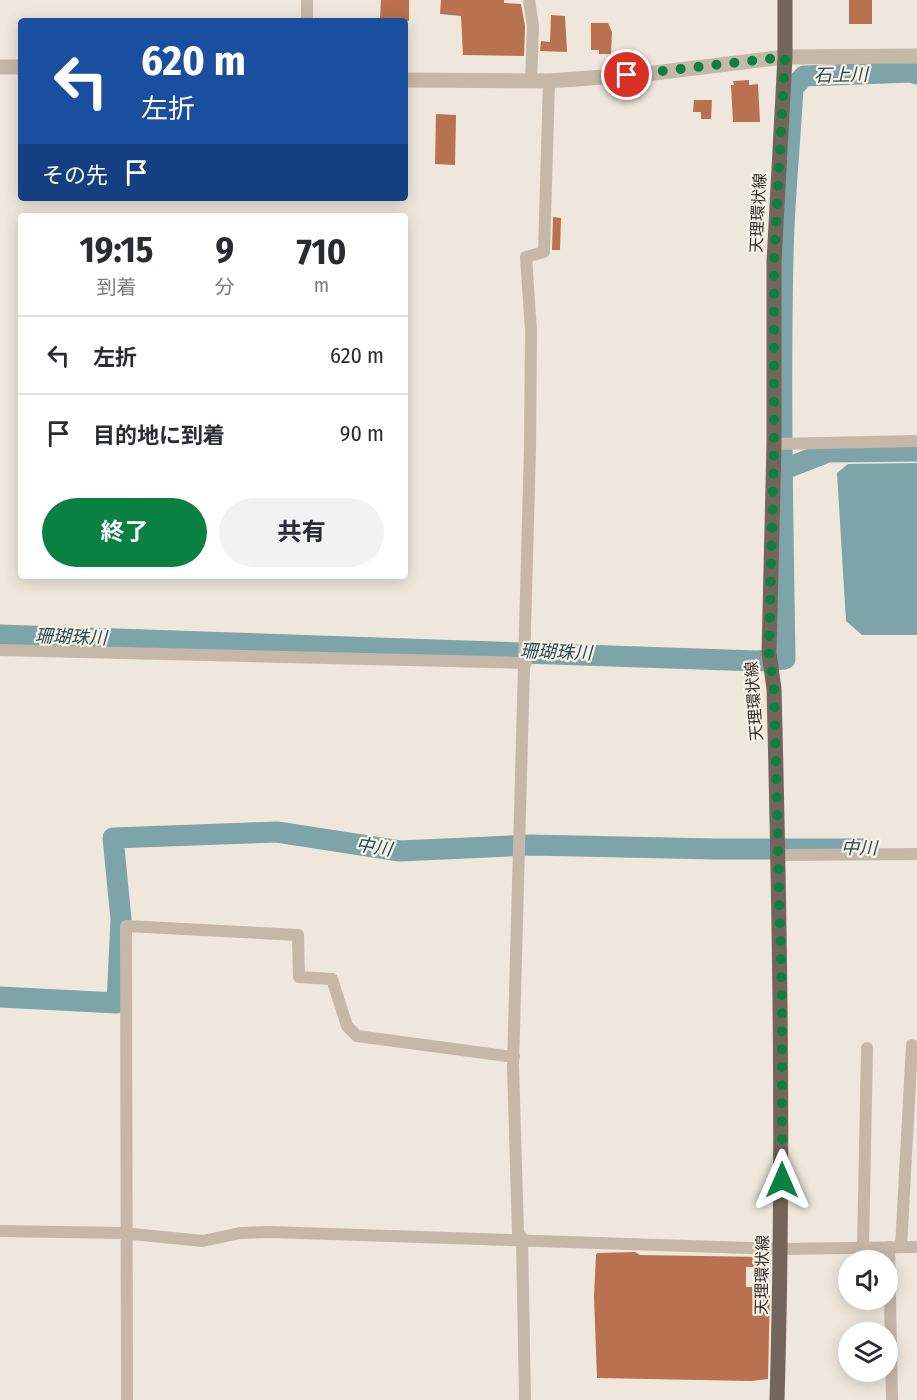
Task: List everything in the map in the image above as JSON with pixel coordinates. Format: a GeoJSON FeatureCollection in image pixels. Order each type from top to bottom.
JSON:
{"type":"FeatureCollection","features":[{"type":"Feature","properties":{"kind":"main road","name":"天理環状線"},"geometry":{"type":"LineString","coordinates":[[777,1400],[782,1249],[782,1005],[774,689],[770,660],[774,444],[774,262],[785,57],[785,0]]}},
{"type":"Feature","properties":{"kind":"street"},"geometry":{"type":"LineString","coordinates":[[307,0],[307,18]]}},
{"type":"Feature","properties":{"kind":"street"},"geometry":{"type":"LineString","coordinates":[[529,0],[533,26],[531,81]]}},
{"type":"Feature","properties":{"kind":"street"},"geometry":{"type":"LineString","coordinates":[[408,80],[549,81],[646,74],[785,57],[917,56]]}},
{"type":"Feature","properties":{"kind":"street"},"geometry":{"type":"LineString","coordinates":[[0,67],[18,67]]}},
{"type":"Feature","properties":{"kind":"street"},"geometry":{"type":"LineString","coordinates":[[525,1400],[522,1238],[518,1233],[514,1057],[526,661],[531,331],[526,257],[544,252],[549,81]]}},
{"type":"Feature","properties":{"kind":"street"},"geometry":{"type":"LineString","coordinates":[[774,444],[917,441]]}},
{"type":"Feature","properties":{"kind":"street"},"geometry":{"type":"LineString","coordinates":[[0,650],[526,661]]}},
{"type":"Feature","properties":{"kind":"street"},"geometry":{"type":"LineString","coordinates":[[778,848],[917,854]]}},
{"type":"Feature","properties":{"kind":"street"},"geometry":{"type":"LineString","coordinates":[[127,1400],[126,926],[298,935],[299,977],[332,980],[347,1026],[357,1036],[514,1057]]}},
{"type":"Feature","properties":{"kind":"street"},"geometry":{"type":"LineString","coordinates":[[892,1400],[895,1247],[912,1045]]}},
{"type":"Feature","properties":{"kind":"street"},"geometry":{"type":"LineString","coordinates":[[863,1248],[867,1048]]}},
{"type":"Feature","properties":{"kind":"street"},"geometry":{"type":"LineString","coordinates":[[0,1231],[127,1235],[203,1241],[240,1233],[270,1232],[522,1238],[782,1249],[917,1246]]}},
{"type":"Feature","properties":{"kind":"water"},"geometry":{"type":"Polygon","coordinates":[[[917,463],[917,635],[862,635],[846,621],[837,473],[848,464],[917,463]]]}},
{"type":"Feature","properties":{"kind":"building"},"geometry":{"type":"Polygon","coordinates":[[[381,0],[409,0],[409,21],[408,18],[380,18],[381,0]]]}},
{"type":"Feature","properties":{"kind":"building"},"geometry":{"type":"Polygon","coordinates":[[[441,0],[504,0],[504,3],[521,4],[525,26],[524,56],[463,55],[461,16],[440,14],[441,0]]]}},
{"type":"Feature","properties":{"kind":"building"},"geometry":{"type":"Polygon","coordinates":[[[849,0],[872,0],[872,24],[849,24],[849,0]]]}},
{"type":"Feature","properties":{"kind":"building"},"geometry":{"type":"Polygon","coordinates":[[[551,15],[565,16],[567,52],[540,51],[541,41],[550,42],[551,15]]]}},
{"type":"Feature","properties":{"kind":"building"},"geometry":{"type":"Polygon","coordinates":[[[591,23],[608,23],[612,32],[611,54],[599,54],[599,50],[591,50],[591,23]]]}},
{"type":"Feature","properties":{"kind":"building"},"geometry":{"type":"Polygon","coordinates":[[[749,80],[749,85],[758,84],[760,122],[733,122],[731,85],[734,85],[733,81],[749,80]]]}},
{"type":"Feature","properties":{"kind":"building"},"geometry":{"type":"Polygon","coordinates":[[[694,100],[712,100],[711,119],[701,119],[701,112],[693,112],[694,100]]]}},
{"type":"Feature","properties":{"kind":"building"},"geometry":{"type":"Polygon","coordinates":[[[436,114],[456,115],[455,165],[435,164],[436,114]]]}},
{"type":"Feature","properties":{"kind":"building"},"geometry":{"type":"Polygon","coordinates":[[[553,217],[561,218],[560,250],[552,250],[553,217]]]}},
{"type":"Feature","properties":{"kind":"building"},"geometry":{"type":"Polygon","coordinates":[[[635,1252],[640,1255],[765,1257],[765,1267],[746,1267],[746,1287],[770,1287],[768,1379],[751,1381],[597,1378],[594,1297],[596,1255],[597,1253],[635,1252]]]}},
{"type":"Feature","properties":{"kind":"waterway","name":"珊瑚珠川"},"geometry":{"type":"LineString","coordinates":[[0,635],[757,661],[785,659],[782,307],[793,88],[804,76],[913,72],[917,74]]}},
{"type":"Feature","properties":{"kind":"waterway","name":"珊瑚珠川"},"geometry":{"type":"LineString","coordinates":[[782,470],[828,452],[917,451]]}},
{"type":"Feature","properties":{"kind":"waterway","name":"中川"},"geometry":{"type":"LineString","coordinates":[[0,997],[117,1003],[121,919],[113,838],[277,832],[400,851],[531,845],[714,849],[868,849]]}},
{"type":"Feature","properties":{"kind":"route"},"geometry":{"type":"LineString","coordinates":[[627,75],[785,57],[774,262],[774,444],[770,511],[771,630],[769,653],[774,689],[782,1005],[782,1180]]}},
{"type":"Feature","properties":{"kind":"water label","name":"石上川"},"geometry":{"type":"Point","coordinates":[841,75]}}]}
